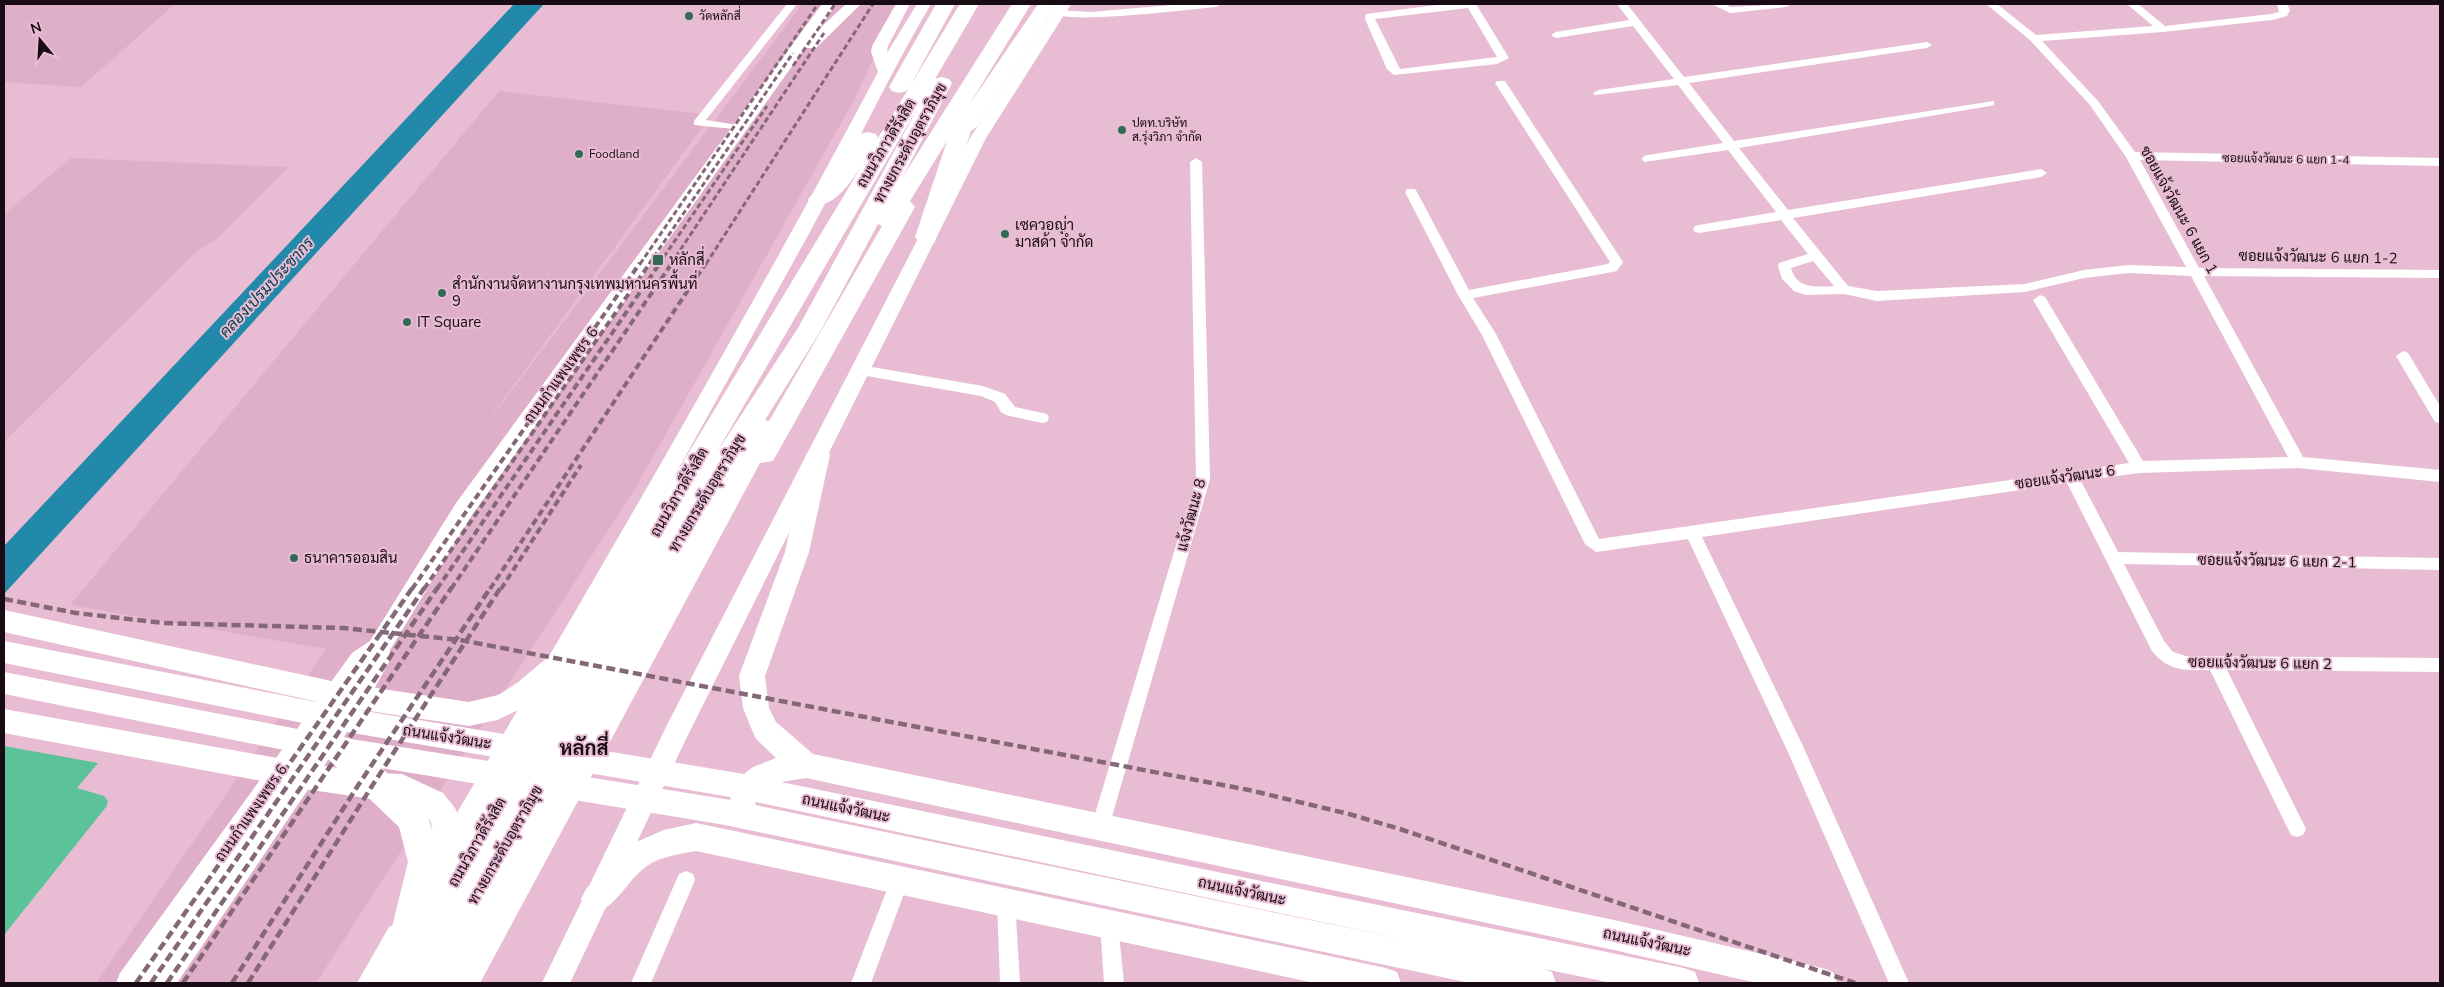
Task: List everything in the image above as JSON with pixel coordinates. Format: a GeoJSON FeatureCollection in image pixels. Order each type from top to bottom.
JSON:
{"type":"FeatureCollection","features":[{"type":"Feature","properties":{"kind":"highway"},"geometry":{"type":"LineString","coordinates":[[819,199],[843,177],[859,153],[897,91],[945,4]]}},
{"type":"Feature","properties":{"kind":"highway"},"geometry":{"type":"LineString","coordinates":[[808,332],[826,252],[843,211],[862,170],[958,4]]}},
{"type":"Feature","properties":{"kind":"highway","name":"ถนนวิภาวดีรังสิต"},"geometry":{"type":"LineString","coordinates":[[396,983],[690,473],[969,4]]}},
{"type":"Feature","properties":{"kind":"highway","name":"ทางยกระดับอุตราภิมุข"},"geometry":{"type":"LineString","coordinates":[[426,983],[704,494],[808,332],[988,4]]}},
{"type":"Feature","properties":{"kind":"highway"},"geometry":{"type":"LineString","coordinates":[[482,983],[742,492],[1021,4]]}},
{"type":"Feature","properties":{"kind":"highway","name":"ทางยกระดับอุตราภิมุข"},"geometry":{"type":"LineString","coordinates":[[461,983],[835,306],[1021,4]]}},
{"type":"Feature","properties":{"kind":"highway"},"geometry":{"type":"LineString","coordinates":[[835,306],[933,181],[1057,7]]}},
{"type":"Feature","properties":{"kind":"highway"},"geometry":{"type":"LineString","coordinates":[[927,237],[977,78]]}},
{"type":"Feature","properties":{"kind":"highway"},"geometry":{"type":"LineString","coordinates":[[859,153],[912,98]]}},
{"type":"Feature","properties":{"kind":"highway"},"geometry":{"type":"LineString","coordinates":[[339,749],[413,819],[425,862],[408,932],[380,983]]}},
{"type":"Feature","properties":{"kind":"main road","name":"ถนนกำแพงเพชร 6"},"geometry":{"type":"LineString","coordinates":[[160,983],[292,774],[347,695],[377,662],[378,648],[464,509],[829,4]]}},
{"type":"Feature","properties":{"kind":"main road","name":"ถนนกำแพงเพชร 6"},"geometry":{"type":"LineString","coordinates":[[772,83],[854,4]]}},
{"type":"Feature","properties":{"kind":"main road"},"geometry":{"type":"LineString","coordinates":[[886,73],[879,52],[880,46],[903,4]]}},
{"type":"Feature","properties":{"kind":"main road","name":"ถนนวิภาวดีรังสิต"},"geometry":{"type":"LineString","coordinates":[[371,983],[556,665],[819,199],[900,44],[924,4]]}},
{"type":"Feature","properties":{"kind":"main road"},"geometry":{"type":"LineString","coordinates":[[556,983],[676,733],[927,237],[978,138],[1032,52],[1057,7]]}},
{"type":"Feature","properties":{"kind":"main road","name":"ถนนแจ้งวัฒนะ"},"geometry":{"type":"LineString","coordinates":[[818,455],[796,552],[752,676],[756,708],[766,730],[786,750],[806,765],[1604,932],[1822,983]]}},
{"type":"Feature","properties":{"kind":"main road","name":"ถนนแจ้งวัฒนะ"},"geometry":{"type":"LineString","coordinates":[[16,623],[347,695],[469,714],[488,712],[509,705],[556,665]]}},
{"type":"Feature","properties":{"kind":"main road","name":"ถนนแจ้งวัฒนะ"},"geometry":{"type":"LineString","coordinates":[[4,652],[353,721],[735,785],[1684,983]]}},
{"type":"Feature","properties":{"kind":"main road"},"geometry":{"type":"LineString","coordinates":[[204,759],[246,743],[268,722],[276,708],[278,691],[262,677]]}},
{"type":"Feature","properties":{"kind":"main road","name":"ถนนแจ้งวัฒนะ"},"geometry":{"type":"LineString","coordinates":[[4,683],[339,749],[725,812],[1541,983]]}},
{"type":"Feature","properties":{"kind":"main road"},"geometry":{"type":"LineString","coordinates":[[4,721],[292,774],[372,786],[402,787],[433,802],[445,817],[450,850]]}},
{"type":"Feature","properties":{"kind":"main road"},"geometry":{"type":"LineString","coordinates":[[750,848],[738,829],[739,809],[746,793],[766,773],[783,767],[806,765]]}},
{"type":"Feature","properties":{"kind":"main road","name":"ถนนกำแพงเพชร 6"},"geometry":{"type":"LineString","coordinates":[[130,983],[292,774]]}},
{"type":"Feature","properties":{"kind":"main road"},"geometry":{"type":"LineString","coordinates":[[596,899],[637,856],[664,844],[696,837],[1386,983]]}},
{"type":"Feature","properties":{"kind":"street"},"geometry":{"type":"LineString","coordinates":[[740,128],[698,123],[792,4]]}},
{"type":"Feature","properties":{"kind":"street"},"geometry":{"type":"LineString","coordinates":[[1057,7],[1090,15],[1216,4]]}},
{"type":"Feature","properties":{"kind":"street"},"geometry":{"type":"LineString","coordinates":[[1471,4],[1503,58],[1497,61],[1398,72],[1393,69],[1370,19],[1370,16],[1378,14],[1471,4]]}},
{"type":"Feature","properties":{"kind":"street"},"geometry":{"type":"LineString","coordinates":[[1622,4],[1844,290]]}},
{"type":"Feature","properties":{"kind":"street"},"geometry":{"type":"LineString","coordinates":[[1717,4],[1730,10],[1786,4]]}},
{"type":"Feature","properties":{"kind":"street","name":"ซอยแจ้งวัฒนะ 6 แยก 1"},"geometry":{"type":"LineString","coordinates":[[1991,4],[2034,38],[2094,103],[2132,156],[2298,462]]}},
{"type":"Feature","properties":{"kind":"street"},"geometry":{"type":"LineString","coordinates":[[2132,4],[2163,30]]}},
{"type":"Feature","properties":{"kind":"street"},"geometry":{"type":"LineString","coordinates":[[2034,38],[2163,30],[2279,16],[2285,10],[2282,4]]}},
{"type":"Feature","properties":{"kind":"street"},"geometry":{"type":"LineString","coordinates":[[1556,35],[1636,22]]}},
{"type":"Feature","properties":{"kind":"street"},"geometry":{"type":"LineString","coordinates":[[1599,93],[1927,45]]}},
{"type":"Feature","properties":{"kind":"street"},"geometry":{"type":"LineString","coordinates":[[1465,295],[1612,268],[1618,262],[1500,83]]}},
{"type":"Feature","properties":{"kind":"street"},"geometry":{"type":"LineString","coordinates":[[1648,159],[1990,103]]}},
{"type":"Feature","properties":{"kind":"street","name":"ซอยแจ้งวัฒนะ 6 แยก 1-4"},"geometry":{"type":"LineString","coordinates":[[2132,156],[2440,162]]}},
{"type":"Feature","properties":{"kind":"street","name":"แจ้งวัฒนะ 8"},"geometry":{"type":"LineString","coordinates":[[1100,827],[1203,480],[1196,162]]}},
{"type":"Feature","properties":{"kind":"street"},"geometry":{"type":"LineString","coordinates":[[1699,229],[2041,173]]}},
{"type":"Feature","properties":{"kind":"street","name":"ซอยแจ้งวัฒนะ 6"},"geometry":{"type":"LineString","coordinates":[[1411,192],[1465,295],[1489,334],[1590,540],[1596,546],[1608,546],[2139,467],[2298,462],[2440,476]]}},
{"type":"Feature","properties":{"kind":"street","name":"ซอยแจ้งวัฒนะ 6 แยก 1-2"},"geometry":{"type":"LineString","coordinates":[[1816,256],[1784,266],[1785,274],[1790,282],[1800,290],[1816,292],[1844,290],[1877,296],[2025,288],[2084,274],[2128,269],[2196,272],[2440,274]]}},
{"type":"Feature","properties":{"kind":"street"},"geometry":{"type":"LineString","coordinates":[[2040,300],[2139,467]]}},
{"type":"Feature","properties":{"kind":"street"},"geometry":{"type":"LineString","coordinates":[[2403,356],[2440,418]]}},
{"type":"Feature","properties":{"kind":"street"},"geometry":{"type":"LineString","coordinates":[[860,370],[983,391],[1000,398],[1006,408],[1011,411],[1042,418]]}},
{"type":"Feature","properties":{"kind":"street","name":"ซอยแจ้งวัฒนะ 6 แยก 2"},"geometry":{"type":"LineString","coordinates":[[2071,476],[2162,651],[2168,658],[2180,662],[2215,663],[2440,665]]}},
{"type":"Feature","properties":{"kind":"street"},"geometry":{"type":"LineString","coordinates":[[1692,532],[1796,750],[1899,983]]}},
{"type":"Feature","properties":{"kind":"street","name":"ซอยแจ้งวัฒนะ 6 แยก 2-1"},"geometry":{"type":"LineString","coordinates":[[2114,558],[2440,564]]}},
{"type":"Feature","properties":{"kind":"street"},"geometry":{"type":"LineString","coordinates":[[2215,663],[2297,829]]}},
{"type":"Feature","properties":{"kind":"street"},"geometry":{"type":"LineString","coordinates":[[641,983],[686,880]]}},
{"type":"Feature","properties":{"kind":"street"},"geometry":{"type":"LineString","coordinates":[[861,983],[900,880]]}},
{"type":"Feature","properties":{"kind":"street"},"geometry":{"type":"LineString","coordinates":[[1006,902],[1010,983]]}},
{"type":"Feature","properties":{"kind":"street"},"geometry":{"type":"LineString","coordinates":[[1109,924],[1114,983]]}},
{"type":"Feature","properties":{"kind":"shaded area"},"geometry":{"type":"Polygon","coordinates":[[[4,4],[175,4],[81,87],[4,82],[4,4]]]}},
{"type":"Feature","properties":{"kind":"shaded area"},"geometry":{"type":"Polygon","coordinates":[[[802,4],[899,4],[854,100],[636,487],[316,983],[96,983],[326,649],[70,605],[499,91],[711,115],[461,458],[802,4]]]}},
{"type":"Feature","properties":{"kind":"shaded area"},"geometry":{"type":"Polygon","coordinates":[[[71,158],[289,167],[219,237],[195,253],[4,442],[4,214],[71,158]]]}},
{"type":"Feature","properties":{"kind":"green space"},"geometry":{"type":"Polygon","coordinates":[[[4,746],[98,763],[77,788],[104,796],[108,801],[106,807],[4,935],[4,746]]]}},
{"type":"Feature","properties":{"kind":"water","name":"คลองเปรมประชากร"},"geometry":{"type":"Polygon","coordinates":[[[514,4],[544,4],[4,594],[4,546],[514,4]]]}},
{"type":"Feature","properties":{"kind":"railway"},"geometry":{"type":"LineString","coordinates":[[640,264],[818,4]]}},
{"type":"Feature","properties":{"kind":"railway"},"geometry":{"type":"LineString","coordinates":[[793,66],[835,4]]}},
{"type":"Feature","properties":{"kind":"railway"},"geometry":{"type":"LineString","coordinates":[[706,264],[873,4]]}},
{"type":"Feature","properties":{"kind":"railway"},"geometry":{"type":"LineString","coordinates":[[671,264],[824,33]]}},
{"type":"Feature","properties":{"kind":"railway"},"geometry":{"type":"LineString","coordinates":[[649,264],[793,53]]}},
{"type":"Feature","properties":{"kind":"railway"},"geometry":{"type":"LineString","coordinates":[[659,264],[767,106]]}},
{"type":"Feature","properties":{"kind":"railway"},"geometry":{"type":"LineString","coordinates":[[412,589],[640,263]]}},
{"type":"Feature","properties":{"kind":"railway"},"geometry":{"type":"LineString","coordinates":[[424,589],[650,263]]}},
{"type":"Feature","properties":{"kind":"railway"},"geometry":{"type":"LineString","coordinates":[[437,589],[660,263]]}},
{"type":"Feature","properties":{"kind":"railway"},"geometry":{"type":"LineString","coordinates":[[451,589],[672,263]]}},
{"type":"Feature","properties":{"kind":"railway"},"geometry":{"type":"LineString","coordinates":[[490,589],[706,263]]}},
{"type":"Feature","properties":{"kind":"railway"},"geometry":{"type":"LineString","coordinates":[[501,589],[581,465]]}},
{"type":"Feature","properties":{"kind":"railway"},"geometry":{"type":"LineString","coordinates":[[382,632],[413,587]]}},
{"type":"Feature","properties":{"kind":"railway"},"geometry":{"type":"LineString","coordinates":[[393,633],[425,587]]}},
{"type":"Feature","properties":{"kind":"railway"},"geometry":{"type":"LineString","coordinates":[[406,634],[438,587]]}},
{"type":"Feature","properties":{"kind":"railway"},"geometry":{"type":"LineString","coordinates":[[419,636],[452,587]]}},
{"type":"Feature","properties":{"kind":"railway"},"geometry":{"type":"LineString","coordinates":[[456,640],[491,587]]}},
{"type":"Feature","properties":{"kind":"railway"},"geometry":{"type":"LineString","coordinates":[[466,641],[501,587]]}},
{"type":"Feature","properties":{"kind":"railway"},"geometry":{"type":"LineString","coordinates":[[4,599],[76,613],[164,623],[343,628],[382,632]]}},
{"type":"Feature","properties":{"kind":"railway"},"geometry":{"type":"LineString","coordinates":[[136,983],[382,632]]}},
{"type":"Feature","properties":{"kind":"railway"},"geometry":{"type":"LineString","coordinates":[[382,632],[393,633]]}},
{"type":"Feature","properties":{"kind":"railway"},"geometry":{"type":"LineString","coordinates":[[151,983],[393,633]]}},
{"type":"Feature","properties":{"kind":"railway"},"geometry":{"type":"LineString","coordinates":[[393,633],[406,634]]}},
{"type":"Feature","properties":{"kind":"railway"},"geometry":{"type":"LineString","coordinates":[[167,983],[406,634]]}},
{"type":"Feature","properties":{"kind":"railway"},"geometry":{"type":"LineString","coordinates":[[406,634],[419,636]]}},
{"type":"Feature","properties":{"kind":"railway"},"geometry":{"type":"LineString","coordinates":[[183,983],[419,636]]}},
{"type":"Feature","properties":{"kind":"railway"},"geometry":{"type":"LineString","coordinates":[[419,636],[456,640]]}},
{"type":"Feature","properties":{"kind":"railway"},"geometry":{"type":"LineString","coordinates":[[232,983],[359,784],[456,640]]}},
{"type":"Feature","properties":{"kind":"railway"},"geometry":{"type":"LineString","coordinates":[[456,640],[466,641]]}},
{"type":"Feature","properties":{"kind":"railway"},"geometry":{"type":"LineString","coordinates":[[248,983],[466,641]]}},
{"type":"Feature","properties":{"kind":"railway"},"geometry":{"type":"LineString","coordinates":[[466,641],[1249,790],[1349,814],[1400,829],[1855,983]]}},
{"type":"Feature","properties":{"kind":"place","name":"วัดหลักสี่"},"geometry":{"type":"Point","coordinates":[689,16]}},
{"type":"Feature","properties":{"kind":"place","name":"ปตท.บริษัท ส.รุ่งวิภา จำกัด"},"geometry":{"type":"Point","coordinates":[1122,130]}},
{"type":"Feature","properties":{"kind":"place","name":"Foodland"},"geometry":{"type":"Point","coordinates":[579,154]}},
{"type":"Feature","properties":{"kind":"place","name":"เซควอญ่า มาสด้า จำกัด"},"geometry":{"type":"Point","coordinates":[1005,234]}},
{"type":"Feature","properties":{"kind":"place","name":"หลักสี่"},"geometry":{"type":"Point","coordinates":[658,260]}},
{"type":"Feature","properties":{"kind":"place","name":"สำนักงานจัดหางานกรุงเทพมหานครพื้นที่ 9"},"geometry":{"type":"Point","coordinates":[442,293]}},
{"type":"Feature","properties":{"kind":"place","name":"IT Square"},"geometry":{"type":"Point","coordinates":[407,322]}},
{"type":"Feature","properties":{"kind":"place","name":"ธนาคารออมสิน"},"geometry":{"type":"Point","coordinates":[294,558]}},
{"type":"Feature","properties":{"kind":"district","name":"หลักสี่"},"geometry":{"type":"Point","coordinates":[584,748]}}]}
